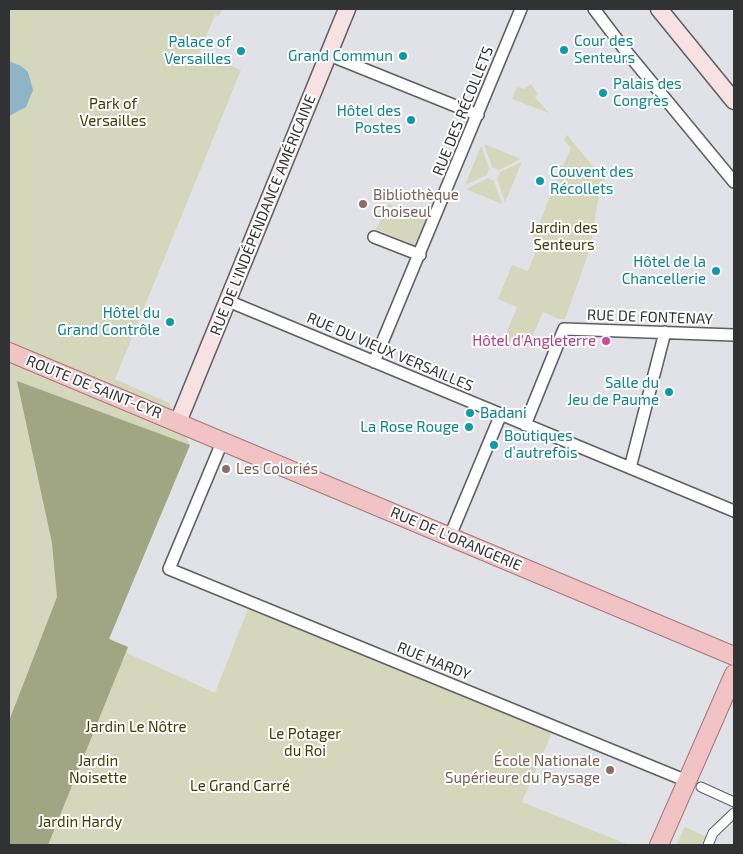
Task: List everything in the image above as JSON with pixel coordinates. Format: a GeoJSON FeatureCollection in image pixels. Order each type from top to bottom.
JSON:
{"type":"FeatureCollection","features":[{"type":"Feature","properties":{"kind":"main road","name":"RUE DE L'INDÉPENDANCE AMÉRICAINE"},"geometry":{"type":"LineString","coordinates":[[178,422],[347,9]]}},
{"type":"Feature","properties":{"kind":"main road"},"geometry":{"type":"LineString","coordinates":[[659,9],[734,100]]}},
{"type":"Feature","properties":{"kind":"main road","name":"ROUTE DE SAINT-CYR"},"geometry":{"type":"LineString","coordinates":[[9,352],[178,422]]}},
{"type":"Feature","properties":{"kind":"main road","name":"RUE DE L'ORANGERIE"},"geometry":{"type":"LineString","coordinates":[[178,422],[734,656]]}},
{"type":"Feature","properties":{"kind":"main road"},"geometry":{"type":"LineString","coordinates":[[659,845],[694,784],[734,674]]}},
{"type":"Feature","properties":{"kind":"street","name":"RUE DES RÉCOLLETS"},"geometry":{"type":"LineString","coordinates":[[374,362],[521,9]]}},
{"type":"Feature","properties":{"kind":"street"},"geometry":{"type":"LineString","coordinates":[[594,9],[625,50],[734,182]]}},
{"type":"Feature","properties":{"kind":"street"},"geometry":{"type":"LineString","coordinates":[[329,55],[478,115]]}},
{"type":"Feature","properties":{"kind":"street"},"geometry":{"type":"LineString","coordinates":[[374,237],[420,254]]}},
{"type":"Feature","properties":{"kind":"street","name":"RUE DU VIEUX VERSAILLES"},"geometry":{"type":"LineString","coordinates":[[228,301],[734,511]]}},
{"type":"Feature","properties":{"kind":"street","name":"RUE DE FONTENAY"},"geometry":{"type":"LineString","coordinates":[[525,425],[564,329],[734,334]]}},
{"type":"Feature","properties":{"kind":"street"},"geometry":{"type":"LineString","coordinates":[[630,468],[665,332]]}},
{"type":"Feature","properties":{"kind":"street"},"geometry":{"type":"LineString","coordinates":[[450,536],[501,414]]}},
{"type":"Feature","properties":{"kind":"street","name":"RUE HARDY"},"geometry":{"type":"LineString","coordinates":[[223,440],[169,569],[694,784]]}},
{"type":"Feature","properties":{"kind":"street"},"geometry":{"type":"LineString","coordinates":[[694,784],[734,802]]}},
{"type":"Feature","properties":{"kind":"street"},"geometry":{"type":"LineString","coordinates":[[708,845],[713,833],[734,812]]}},
{"type":"Feature","properties":{"kind":"green space"},"geometry":{"type":"Polygon","coordinates":[[[9,9],[222,9],[219,16],[215,15],[199,53],[241,70],[115,379],[169,403],[190,445],[109,639],[128,647],[127,653],[215,693],[248,609],[553,730],[522,802],[629,845],[9,845],[9,9]]]}},
{"type":"Feature","properties":{"kind":"green space"},"geometry":{"type":"Polygon","coordinates":[[[531,84],[538,94],[535,97],[549,113],[512,99],[517,87],[524,89],[531,84]]]}},
{"type":"Feature","properties":{"kind":"green space","name":"Jardin des Senteurs"},"geometry":{"type":"Polygon","coordinates":[[[567,135],[606,182],[600,188],[590,249],[565,319],[559,319],[543,312],[527,349],[504,339],[517,307],[498,299],[512,265],[528,271],[538,246],[531,243],[561,170],[553,167],[555,163],[563,166],[571,148],[564,140],[567,135]]]}},
{"type":"Feature","properties":{"kind":"green space"},"geometry":{"type":"Polygon","coordinates":[[[484,144],[521,159],[499,170],[492,167],[484,144]]]}},
{"type":"Feature","properties":{"kind":"green space"},"geometry":{"type":"Polygon","coordinates":[[[481,146],[489,168],[487,175],[465,185],[481,146]]]}},
{"type":"Feature","properties":{"kind":"green space"},"geometry":{"type":"Polygon","coordinates":[[[522,162],[505,202],[497,179],[500,172],[522,162]]]}},
{"type":"Feature","properties":{"kind":"green space"},"geometry":{"type":"Polygon","coordinates":[[[488,178],[494,181],[502,204],[466,189],[488,178]]]}},
{"type":"Feature","properties":{"kind":"green space"},"geometry":{"type":"Polygon","coordinates":[[[389,203],[392,205],[390,212],[408,219],[412,210],[428,217],[416,246],[376,229],[389,203]]]}},
{"type":"Feature","properties":{"kind":"green space"},"geometry":{"type":"Polygon","coordinates":[[[17,381],[190,445],[109,639],[128,647],[48,845],[9,845],[9,721],[57,597],[52,543],[17,381]]]}},
{"type":"Feature","properties":{"kind":"green space"},"geometry":{"type":"Polygon","coordinates":[[[685,827],[707,837],[703,845],[676,845],[685,827]]]}},
{"type":"Feature","properties":{"kind":"water"},"geometry":{"type":"Polygon","coordinates":[[[9,61],[21,66],[28,72],[33,90],[26,107],[9,116],[9,61]]]}},
{"type":"Feature","properties":{"kind":"place","name":"Cour des Senteurs"},"geometry":{"type":"Point","coordinates":[564,50]}},
{"type":"Feature","properties":{"kind":"place","name":"Palace of Versailles"},"geometry":{"type":"Point","coordinates":[241,51]}},
{"type":"Feature","properties":{"kind":"place","name":"Grand Commun"},"geometry":{"type":"Point","coordinates":[403,56]}},
{"type":"Feature","properties":{"kind":"place","name":"Palais des Congrès"},"geometry":{"type":"Point","coordinates":[603,93]}},
{"type":"Feature","properties":{"kind":"place","name":"Hôtel des Postes"},"geometry":{"type":"Point","coordinates":[411,120]}},
{"type":"Feature","properties":{"kind":"place","name":"Couvent des Récollets"},"geometry":{"type":"Point","coordinates":[540,181]}},
{"type":"Feature","properties":{"kind":"place","name":"Bibliothèque Choiseul"},"geometry":{"type":"Point","coordinates":[363,204]}},
{"type":"Feature","properties":{"kind":"place","name":"Hôtel de la Chancellerie"},"geometry":{"type":"Point","coordinates":[716,271]}},
{"type":"Feature","properties":{"kind":"place","name":"Hôtel du Grand Contrôle"},"geometry":{"type":"Point","coordinates":[170,322]}},
{"type":"Feature","properties":{"kind":"place","name":"Hôtel d'Angleterre"},"geometry":{"type":"Point","coordinates":[606,341]}},
{"type":"Feature","properties":{"kind":"place","name":"Salle du Jeu de Paume"},"geometry":{"type":"Point","coordinates":[669,392]}},
{"type":"Feature","properties":{"kind":"place","name":"Badani"},"geometry":{"type":"Point","coordinates":[470,413]}},
{"type":"Feature","properties":{"kind":"place","name":"La Rose Rouge"},"geometry":{"type":"Point","coordinates":[469,427]}},
{"type":"Feature","properties":{"kind":"place","name":"Boutiques d’autrefois"},"geometry":{"type":"Point","coordinates":[494,445]}},
{"type":"Feature","properties":{"kind":"place","name":"Les Coloriés"},"geometry":{"type":"Point","coordinates":[226,469]}},
{"type":"Feature","properties":{"kind":"place","name":"École Nationale Supérieure du Paysage"},"geometry":{"type":"Point","coordinates":[610,770]}},
{"type":"Feature","properties":{"kind":"park label","name":"Park of Versailles"},"geometry":{"type":"Point","coordinates":[113,112]}},
{"type":"Feature","properties":{"kind":"park label","name":"Jardin Le Nôtre"},"geometry":{"type":"Point","coordinates":[136,727]}},
{"type":"Feature","properties":{"kind":"park label","name":"Le Potager du Roi"},"geometry":{"type":"Point","coordinates":[305,742]}},
{"type":"Feature","properties":{"kind":"park label","name":"Jardin Noisette"},"geometry":{"type":"Point","coordinates":[98,770]}},
{"type":"Feature","properties":{"kind":"park label","name":"Le Grand Carré"},"geometry":{"type":"Point","coordinates":[240,786]}},
{"type":"Feature","properties":{"kind":"park label","name":"Jardin Hardy"},"geometry":{"type":"Point","coordinates":[80,822]}}]}
